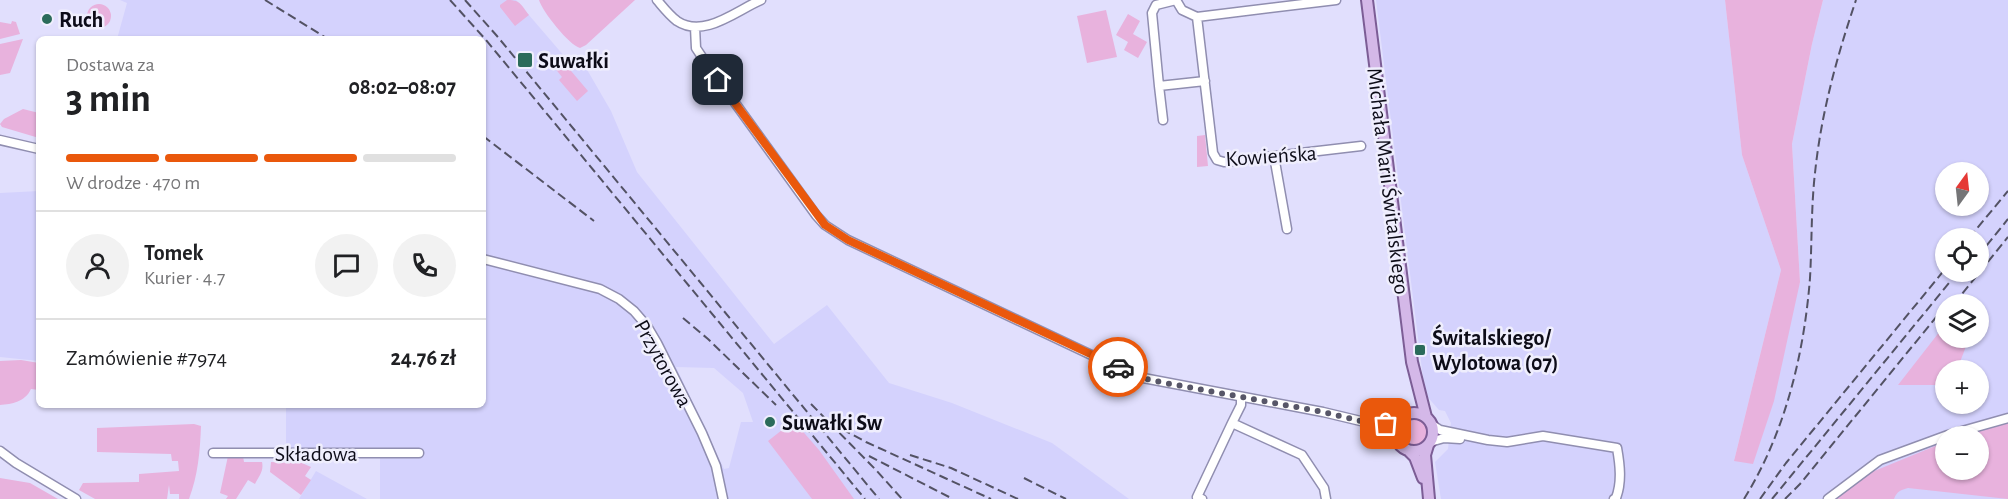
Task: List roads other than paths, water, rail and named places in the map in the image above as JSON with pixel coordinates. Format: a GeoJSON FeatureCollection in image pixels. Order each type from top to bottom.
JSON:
{"type":"FeatureCollection","features":[{"type":"Feature","properties":{"kind":"main road","name":"Michała Marii Świtalskiego"},"geometry":{"type":"LineString","coordinates":[[1367,0],[1412,362],[1413,399],[1412,406],[1404,418]]}},
{"type":"Feature","properties":{"kind":"main road","name":"Michała Marii Świtalskiego"},"geometry":{"type":"LineString","coordinates":[[1412,362],[1428,421]]}},
{"type":"Feature","properties":{"kind":"main road"},"geometry":{"type":"LineString","coordinates":[[1417,414],[1428,421],[1433,432],[1425,455],[1428,496],[1415,457],[1401,446],[1397,439],[1396,430],[1404,418],[1417,414]]}},
{"type":"Feature","properties":{"kind":"main road"},"geometry":{"type":"LineString","coordinates":[[1408,450],[1419,450],[1429,444]]}},
{"type":"Feature","properties":{"kind":"street"},"geometry":{"type":"LineString","coordinates":[[657,0],[675,20],[695,27],[710,25],[761,0]]}},
{"type":"Feature","properties":{"kind":"street"},"geometry":{"type":"LineString","coordinates":[[1163,120],[1152,13],[1155,5],[1176,0],[1182,10],[1197,18],[1280,4],[1336,1]]}},
{"type":"Feature","properties":{"kind":"street","name":"Kowieńska"},"geometry":{"type":"LineString","coordinates":[[1197,18],[1213,153],[1217,160],[1224,162],[1361,146]]}},
{"type":"Feature","properties":{"kind":"street"},"geometry":{"type":"LineString","coordinates":[[695,27],[695,40],[699,54],[825,225],[848,240],[1138,377],[1323,412],[1354,420],[1391,434],[1397,439]]}},
{"type":"Feature","properties":{"kind":"street"},"geometry":{"type":"LineString","coordinates":[[1159,86],[1205,81]]}},
{"type":"Feature","properties":{"kind":"street"},"geometry":{"type":"LineString","coordinates":[[0,140],[36,148]]}},
{"type":"Feature","properties":{"kind":"street"},"geometry":{"type":"LineString","coordinates":[[1274,156],[1287,229]]}},
{"type":"Feature","properties":{"kind":"street","name":"Przytorowa"},"geometry":{"type":"LineString","coordinates":[[486,260],[600,289],[619,299],[634,311],[647,326],[702,433],[716,466],[723,499]]}},
{"type":"Feature","properties":{"kind":"street"},"geometry":{"type":"LineString","coordinates":[[1202,499],[1197,496],[1232,423],[1241,398]]}},
{"type":"Feature","properties":{"kind":"street"},"geometry":{"type":"LineString","coordinates":[[1354,420],[1390,424],[1404,418]]}},
{"type":"Feature","properties":{"kind":"street"},"geometry":{"type":"LineString","coordinates":[[1828,499],[1880,460],[1948,435],[2008,418]]}},
{"type":"Feature","properties":{"kind":"street"},"geometry":{"type":"LineString","coordinates":[[1428,421],[1440,429],[1479,438],[1507,442],[1543,436],[1617,448],[1620,473],[1619,490],[1614,499]]}},
{"type":"Feature","properties":{"kind":"street"},"geometry":{"type":"LineString","coordinates":[[1232,423],[1302,455],[1324,488],[1326,499]]}},
{"type":"Feature","properties":{"kind":"street"},"geometry":{"type":"LineString","coordinates":[[1429,444],[1444,438],[1479,438]]}},
{"type":"Feature","properties":{"kind":"street"},"geometry":{"type":"LineString","coordinates":[[0,452],[76,499]]}},
{"type":"Feature","properties":{"kind":"street","name":"Składowa"},"geometry":{"type":"LineString","coordinates":[[213,453],[418,453]]}},
{"type":"Feature","properties":{"kind":"street"},"geometry":{"type":"LineString","coordinates":[[0,459],[16,463]]}},
{"type":"Feature","properties":{"kind":"railway"},"geometry":{"type":"LineString","coordinates":[[265,0],[323,36]]}},
{"type":"Feature","properties":{"kind":"railway"},"geometry":{"type":"LineString","coordinates":[[450,0],[482,36]]}},
{"type":"Feature","properties":{"kind":"railway"},"geometry":{"type":"LineString","coordinates":[[465,0],[879,499]]}},
{"type":"Feature","properties":{"kind":"railway"},"geometry":{"type":"LineString","coordinates":[[1744,499],[1771,447],[1790,393],[1797,364],[1810,278],[1813,199],[1821,129],[1842,42],[1856,0]]}},
{"type":"Feature","properties":{"kind":"railway"},"geometry":{"type":"LineString","coordinates":[[486,40],[865,499]]}},
{"type":"Feature","properties":{"kind":"railway"},"geometry":{"type":"LineString","coordinates":[[486,138],[594,221]]}},
{"type":"Feature","properties":{"kind":"railway"},"geometry":{"type":"LineString","coordinates":[[1977,228],[2008,191]]}},
{"type":"Feature","properties":{"kind":"railway"},"geometry":{"type":"LineString","coordinates":[[1989,242],[2008,219]]}},
{"type":"Feature","properties":{"kind":"railway"},"geometry":{"type":"LineString","coordinates":[[1962,294],[2008,237]]}},
{"type":"Feature","properties":{"kind":"railway"},"geometry":{"type":"LineString","coordinates":[[1760,499],[1786,463],[1935,281]]}},
{"type":"Feature","properties":{"kind":"railway"},"geometry":{"type":"LineString","coordinates":[[1772,499],[1950,282]]}},
{"type":"Feature","properties":{"kind":"railway"},"geometry":{"type":"LineString","coordinates":[[683,318],[776,405]]}},
{"type":"Feature","properties":{"kind":"railway"},"geometry":{"type":"LineString","coordinates":[[1785,499],[1800,484],[1935,318]]}},
{"type":"Feature","properties":{"kind":"railway"},"geometry":{"type":"LineString","coordinates":[[811,404],[902,499]]}},
{"type":"Feature","properties":{"kind":"railway"},"geometry":{"type":"LineString","coordinates":[[842,429],[991,499]]}},
{"type":"Feature","properties":{"kind":"railway"},"geometry":{"type":"LineString","coordinates":[[910,455],[951,468],[1018,499]]}},
{"type":"Feature","properties":{"kind":"railway"},"geometry":{"type":"LineString","coordinates":[[869,456],[953,499]]}},
{"type":"Feature","properties":{"kind":"railway"},"geometry":{"type":"LineString","coordinates":[[1024,478],[1066,499]]}},
{"type":"Feature","properties":{"kind":"place","name":"Ruch"},"geometry":{"type":"Point","coordinates":[47,19]}},
{"type":"Feature","properties":{"kind":"place","name":"Suwałki"},"geometry":{"type":"Point","coordinates":[525,60]}},
{"type":"Feature","properties":{"kind":"place","name":"Świtalskiego/ Wylotowa (07)"},"geometry":{"type":"Point","coordinates":[1420,350]}},
{"type":"Feature","properties":{"kind":"place","name":"Suwałki Sw"},"geometry":{"type":"Point","coordinates":[770,422]}}]}
